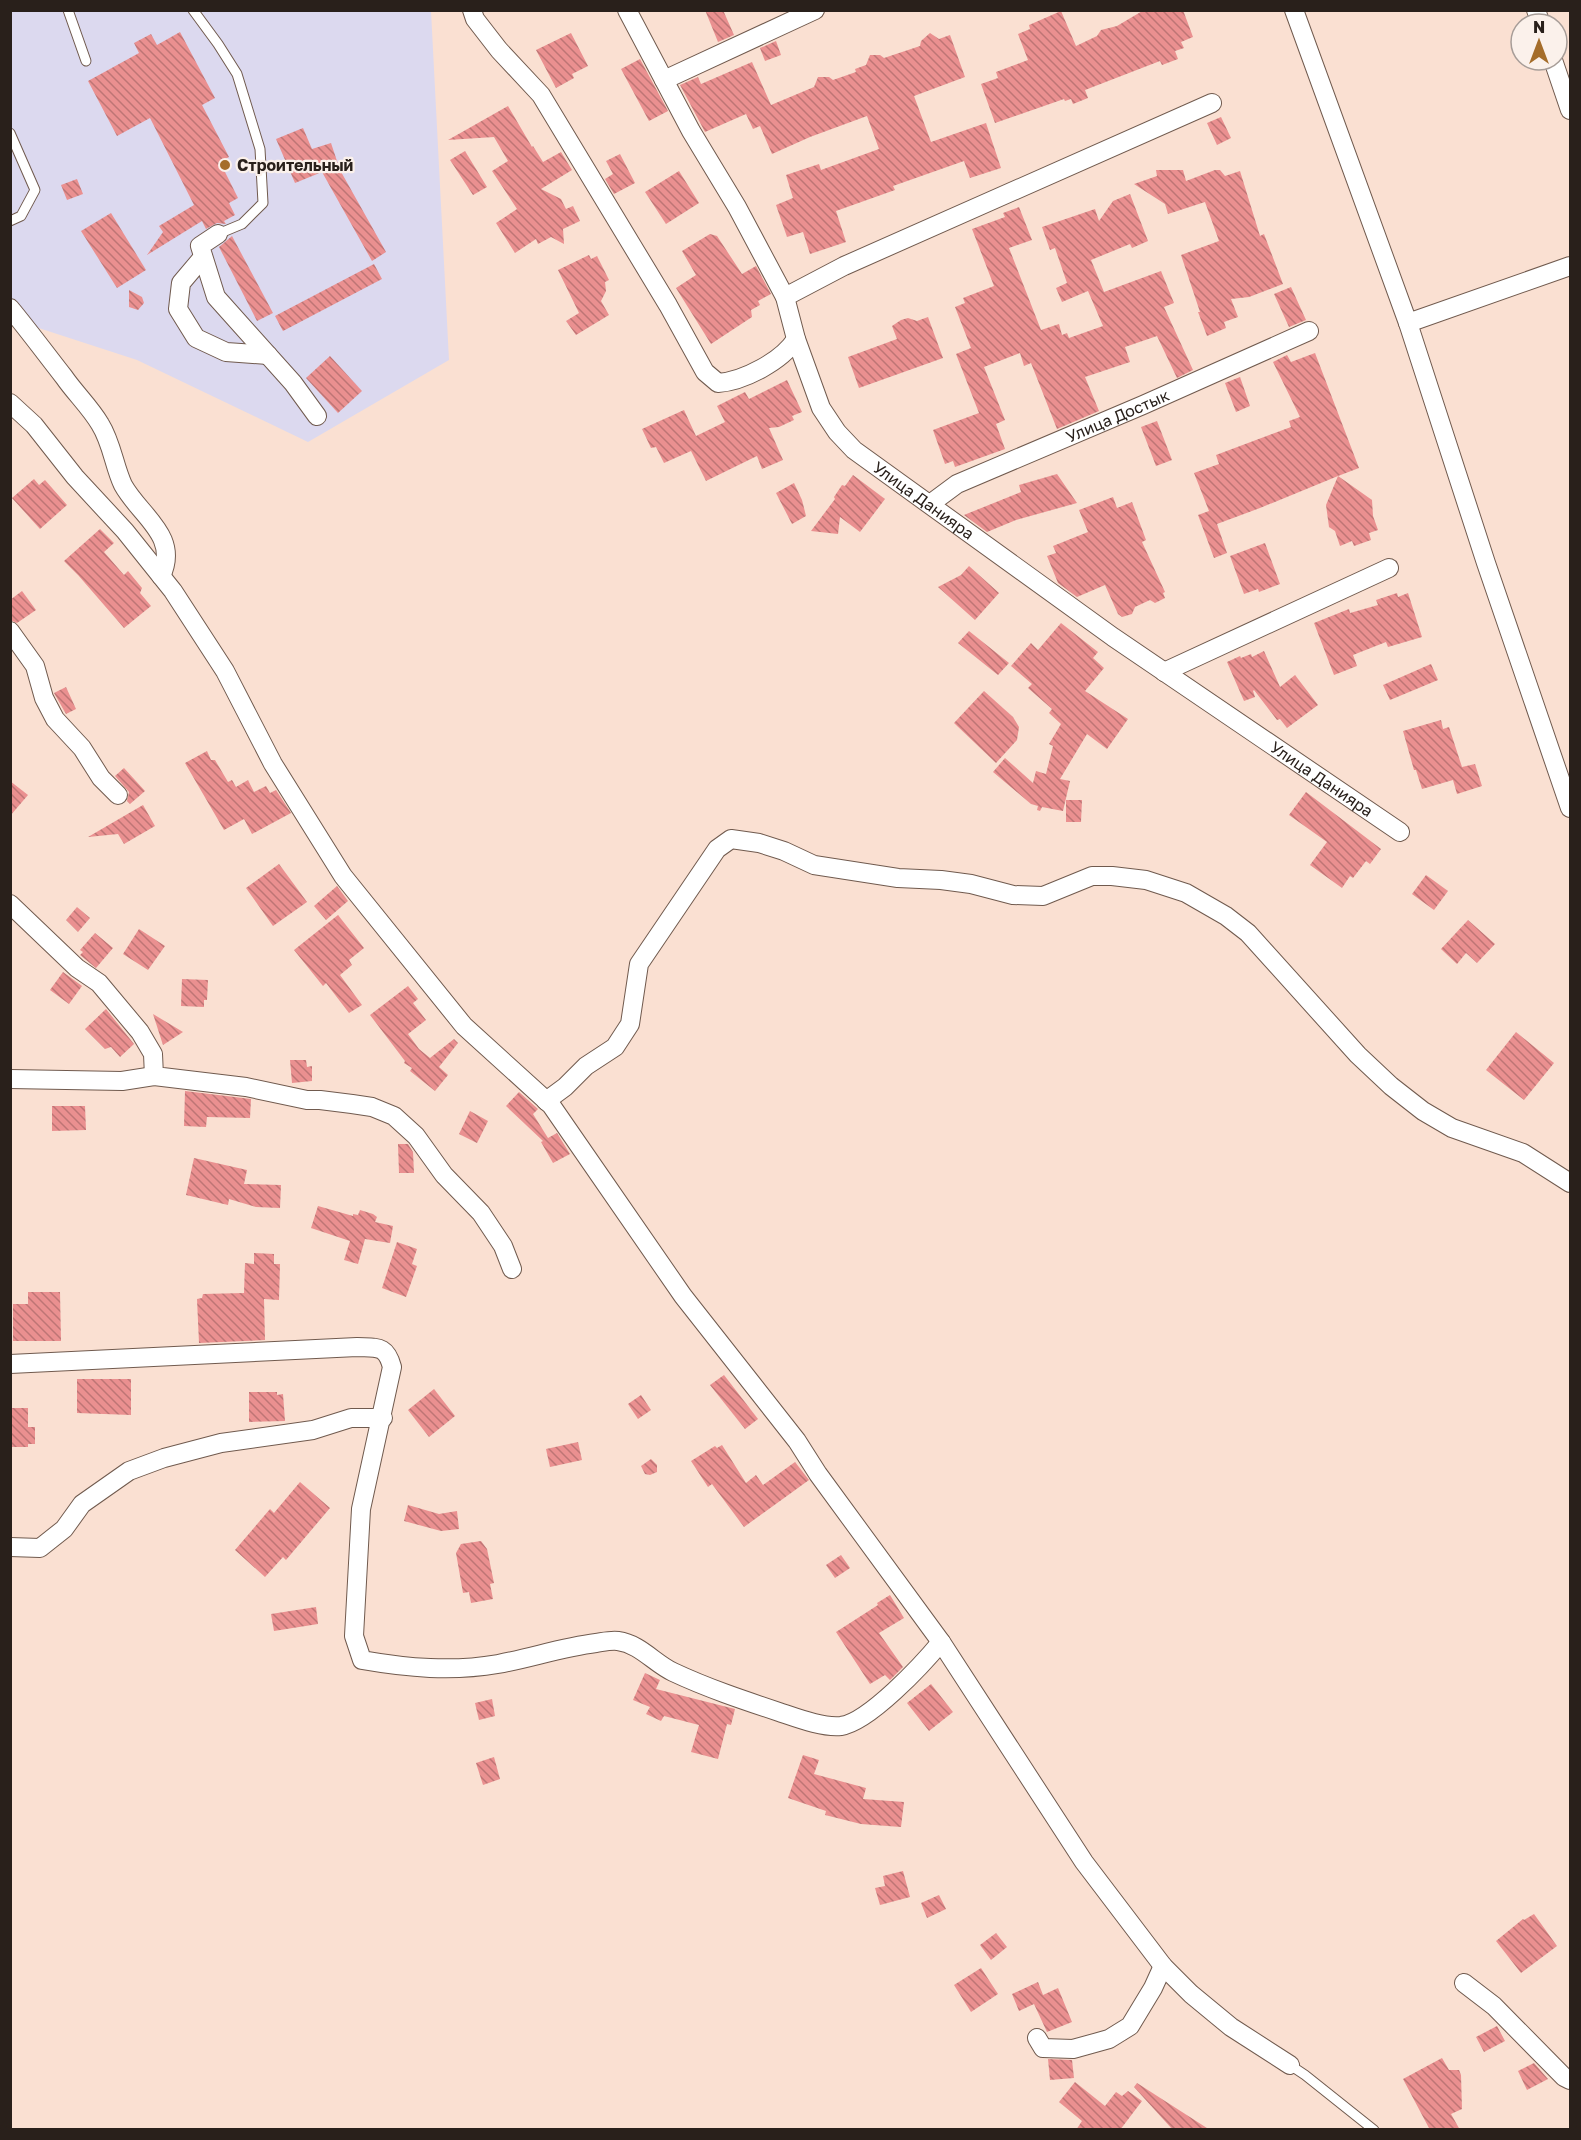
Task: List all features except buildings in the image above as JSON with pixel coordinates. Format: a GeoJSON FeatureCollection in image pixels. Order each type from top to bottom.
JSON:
{"type":"FeatureCollection","features":[{"type":"Feature","properties":{"kind":"street"},"geometry":{"type":"LineString","coordinates":[[472,10],[475,19],[499,50],[541,95],[668,305],[705,372],[718,383],[732,382],[749,376],[791,347],[796,339]]}},
{"type":"Feature","properties":{"kind":"street","name":"Улица Данияра"},"geometry":{"type":"LineString","coordinates":[[627,10],[785,297],[796,339],[821,408],[837,432],[854,450],[1164,672],[1400,832]]}},
{"type":"Feature","properties":{"kind":"street"},"geometry":{"type":"LineString","coordinates":[[664,80],[815,10]]}},
{"type":"Feature","properties":{"kind":"street"},"geometry":{"type":"LineString","coordinates":[[1294,10],[1327,106],[1408,323],[1486,563],[1570,808]]}},
{"type":"Feature","properties":{"kind":"street"},"geometry":{"type":"LineString","coordinates":[[1557,72],[1570,110]]}},
{"type":"Feature","properties":{"kind":"street"},"geometry":{"type":"LineString","coordinates":[[785,297],[844,266],[1212,103]]}},
{"type":"Feature","properties":{"kind":"street"},"geometry":{"type":"LineString","coordinates":[[218,234],[200,246],[216,297],[293,383],[316,416]]}},
{"type":"Feature","properties":{"kind":"street"},"geometry":{"type":"LineString","coordinates":[[203,257],[181,283],[178,309],[196,338],[226,352],[268,355]]}},
{"type":"Feature","properties":{"kind":"street"},"geometry":{"type":"LineString","coordinates":[[1408,323],[1570,266]]}},
{"type":"Feature","properties":{"kind":"street"},"geometry":{"type":"LineString","coordinates":[[10,308],[102,426],[122,483],[131,498],[157,528],[165,544],[166,564],[161,576]]}},
{"type":"Feature","properties":{"kind":"street","name":"Улица Достык"},"geometry":{"type":"LineString","coordinates":[[930,504],[957,484],[1309,331]]}},
{"type":"Feature","properties":{"kind":"street"},"geometry":{"type":"LineString","coordinates":[[10,403],[34,425],[75,477],[125,531],[161,576],[225,671],[273,764],[343,876],[464,1026],[551,1105],[683,1296],[797,1441],[818,1474],[941,1642],[1084,1862],[1163,1966],[1191,1994],[1231,2027],[1290,2065]]}},
{"type":"Feature","properties":{"kind":"street"},"geometry":{"type":"LineString","coordinates":[[1164,672],[1389,568]]}},
{"type":"Feature","properties":{"kind":"street"},"geometry":{"type":"LineString","coordinates":[[10,632],[35,666],[44,698],[56,718],[94,763],[101,778],[118,795]]}},
{"type":"Feature","properties":{"kind":"street"},"geometry":{"type":"LineString","coordinates":[[546,1101],[565,1087],[586,1066],[615,1047],[630,1024],[639,964],[717,849],[731,839],[784,850],[814,865],[898,878],[961,883],[996,889],[1013,895],[1043,896],[1092,876],[1146,880],[1186,893],[1226,916],[1248,933],[1358,1054],[1391,1086],[1423,1111],[1452,1128],[1523,1153],[1570,1183]]}},
{"type":"Feature","properties":{"kind":"street"},"geometry":{"type":"LineString","coordinates":[[10,904],[77,968],[99,983],[133,1024],[153,1054],[154,1076]]}},
{"type":"Feature","properties":{"kind":"street"},"geometry":{"type":"LineString","coordinates":[[10,1079],[122,1082],[154,1076],[246,1087],[307,1100],[372,1107],[394,1116],[416,1136],[444,1175],[480,1213],[503,1246],[512,1269]]}},
{"type":"Feature","properties":{"kind":"street"},"geometry":{"type":"LineString","coordinates":[[10,1364],[112,1357],[357,1347],[380,1348],[388,1354],[392,1367],[361,1509],[354,1636],[362,1660],[394,1666],[448,1670],[497,1664],[584,1644],[617,1641],[637,1647],[667,1669],[711,1688],[812,1723],[842,1726],[860,1718],[919,1669],[941,1642]]}},
{"type":"Feature","properties":{"kind":"street"},"geometry":{"type":"LineString","coordinates":[[10,1547],[40,1548],[64,1528],[82,1504],[129,1471],[164,1458],[221,1443],[313,1430],[351,1418],[382,1418]]}},
{"type":"Feature","properties":{"kind":"street"},"geometry":{"type":"LineString","coordinates":[[1036,2038],[1043,2048],[1073,2049],[1109,2038],[1130,2026],[1153,1988],[1163,1966]]}},
{"type":"Feature","properties":{"kind":"street"},"geometry":{"type":"LineString","coordinates":[[1464,1983],[1494,2006],[1564,2077],[1570,2080]]}},
{"type":"Feature","properties":{"kind":"lane"},"geometry":{"type":"LineString","coordinates":[[68,10],[86,61]]}},
{"type":"Feature","properties":{"kind":"lane"},"geometry":{"type":"LineString","coordinates":[[193,10],[237,74],[260,149],[263,203],[242,224],[218,234]]}},
{"type":"Feature","properties":{"kind":"lane"},"geometry":{"type":"LineString","coordinates":[[10,133],[35,190],[21,216],[10,220]]}},
{"type":"Feature","properties":{"kind":"lane"},"geometry":{"type":"LineString","coordinates":[[1290,2065],[1374,2130]]}},
{"type":"Feature","properties":{"kind":"shaded area","name":"Строительный"},"geometry":{"type":"Polygon","coordinates":[[[11,11],[431,11],[449,360],[308,442],[137,360],[11,319],[11,11]]]}},
{"type":"Feature","properties":{"kind":"place","name":"Строительный"},"geometry":{"type":"Point","coordinates":[225,165]}}]}
